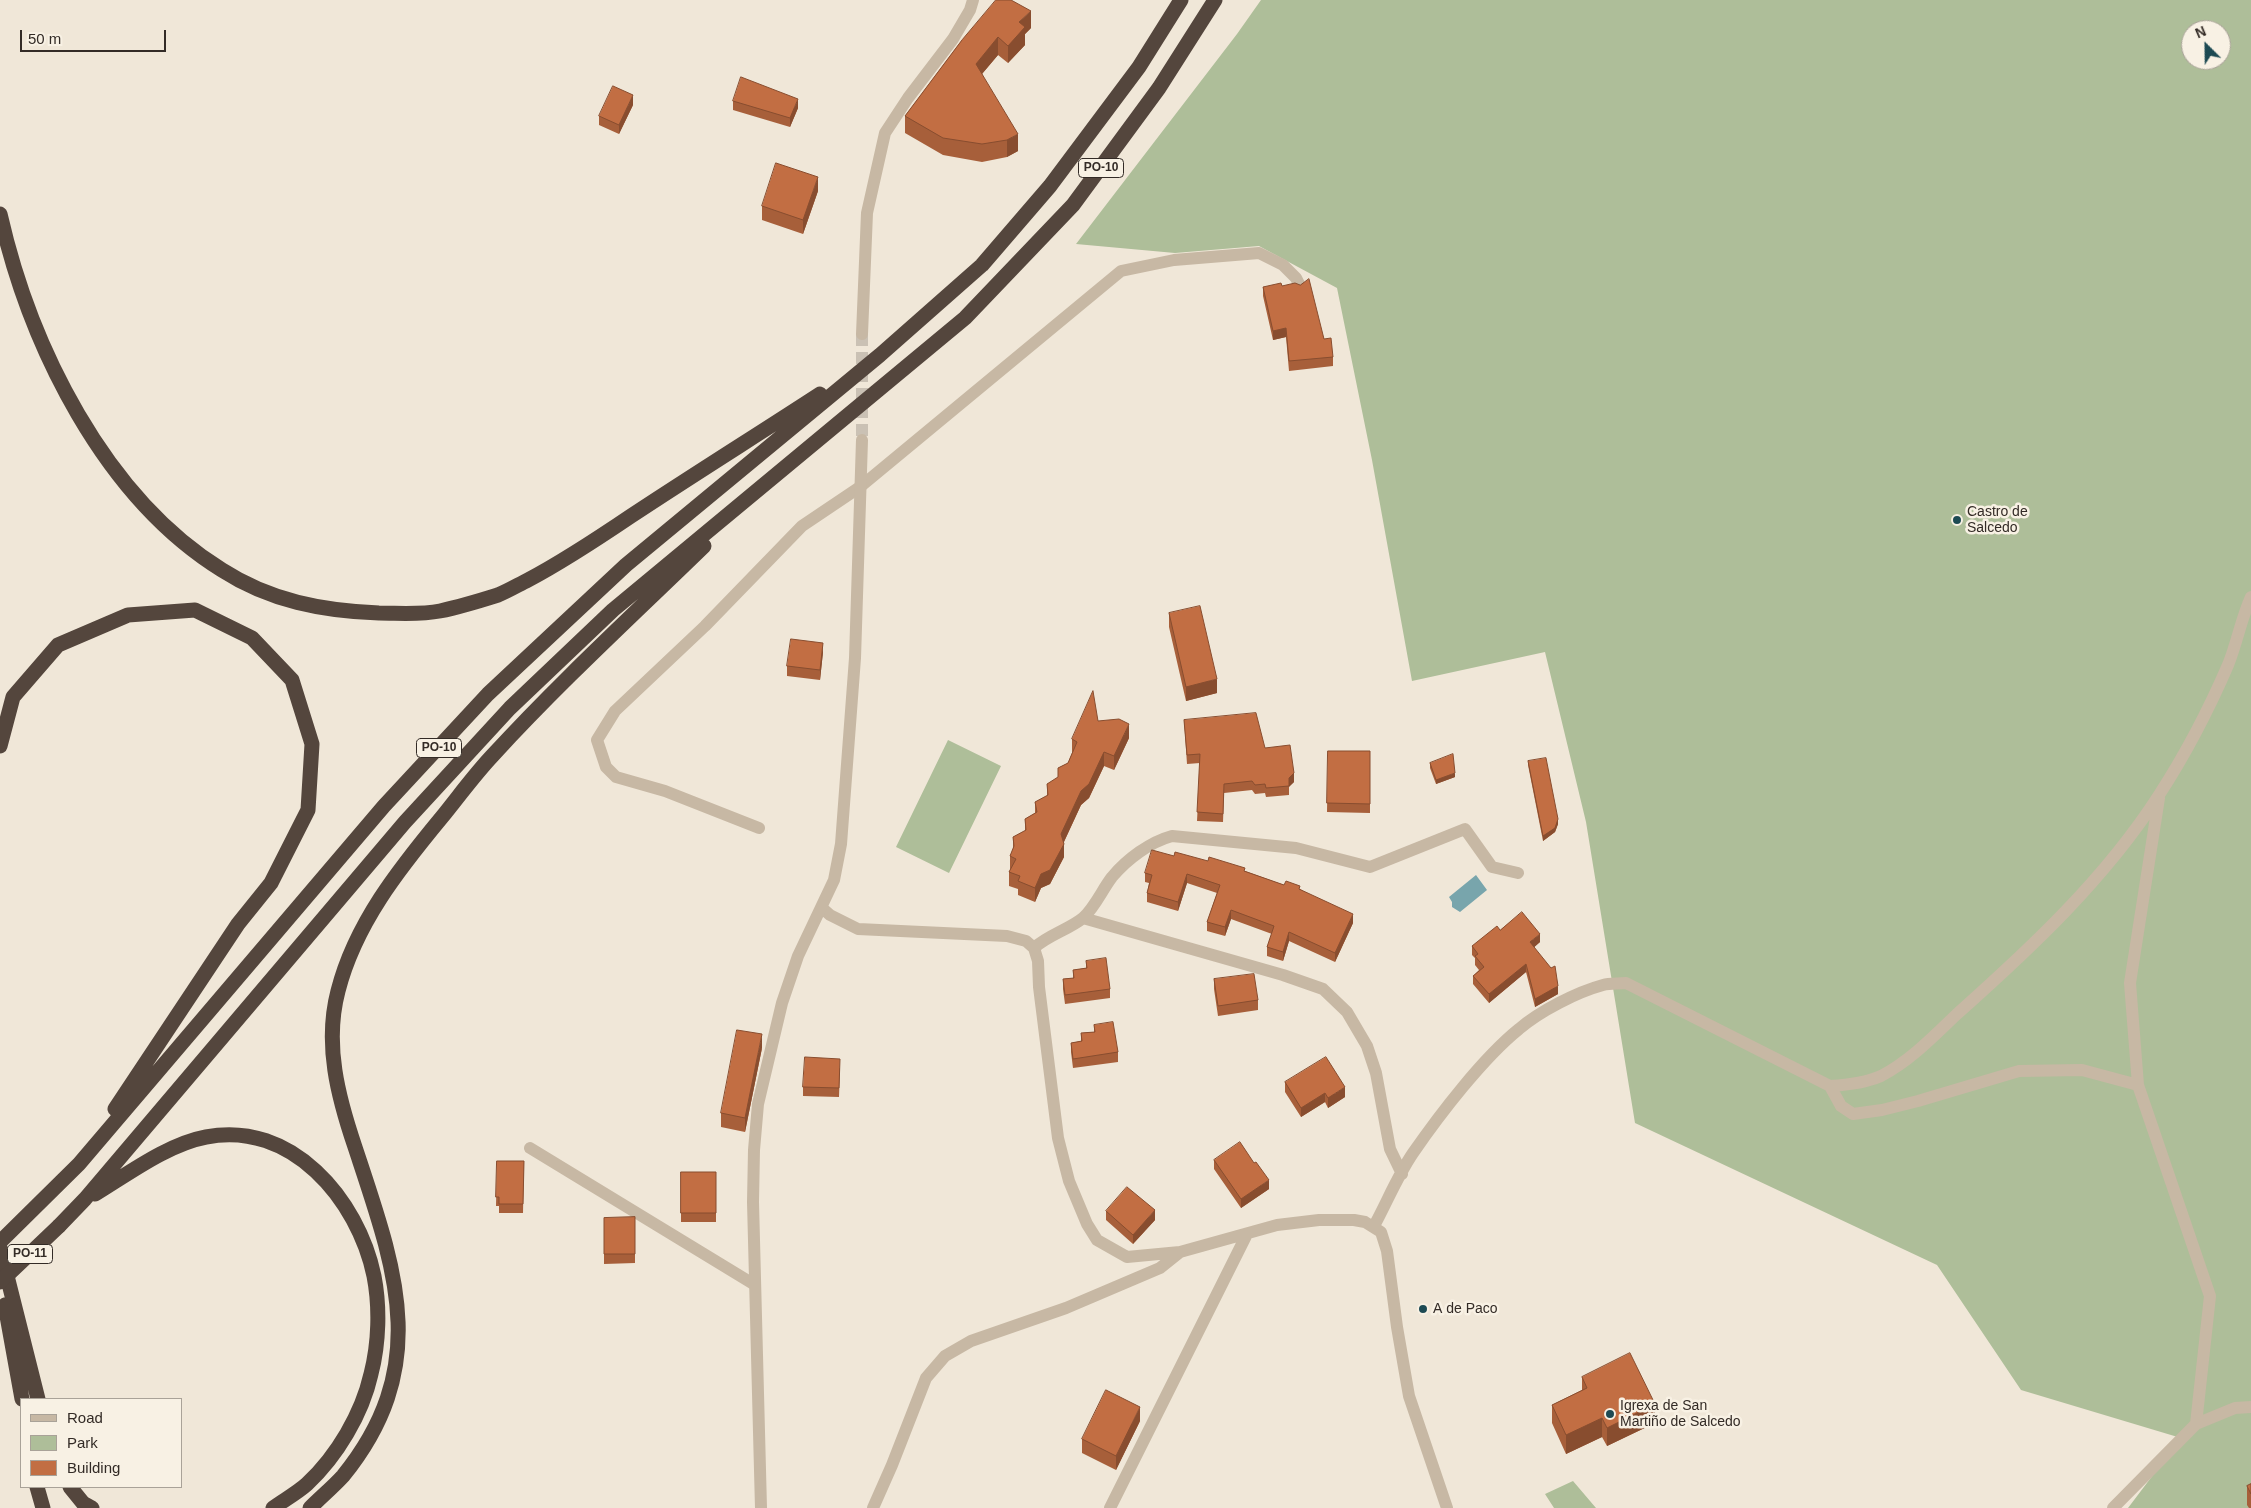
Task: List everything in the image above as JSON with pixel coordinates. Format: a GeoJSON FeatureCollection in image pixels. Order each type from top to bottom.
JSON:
{"type":"FeatureCollection","features":[{"type":"Feature","properties":{"kind":"highway","name":"PO-10"},"geometry":{"type":"LineString","coordinates":[[50,1194],[79,1164],[384,806],[488,694],[626,564],[880,355],[982,265],[1050,186],[1139,67],[1181,0]]}},
{"type":"Feature","properties":{"kind":"highway","name":"PO-10"},"geometry":{"type":"LineString","coordinates":[[60,1226],[405,822],[510,708],[613,610],[965,318],[1073,205],[1159,88],[1215,0]]}},
{"type":"Feature","properties":{"kind":"highway"},"geometry":{"type":"LineString","coordinates":[[0,214],[15,270],[50,360],[100,449],[132,491],[159,520],[222,570],[258,589],[306,606],[350,612],[408,614],[438,611],[501,594],[556,565],[880,355]]}},
{"type":"Feature","properties":{"kind":"highway"},"geometry":{"type":"LineString","coordinates":[[310,1508],[342,1476],[370,1436],[391,1390],[400,1331],[396,1282],[348,1126],[335,1075],[331,1027],[349,953],[372,910],[405,862],[492,756],[591,654],[802,452]]}},
{"type":"Feature","properties":{"kind":"highway"},"geometry":{"type":"LineString","coordinates":[[0,746],[13,697],[58,645],[128,615],[196,610],[252,638],[292,680],[312,744],[308,810],[271,883],[238,924],[79,1164]]}},
{"type":"Feature","properties":{"kind":"highway"},"geometry":{"type":"LineString","coordinates":[[85,1199],[176,1146],[206,1137],[239,1134],[273,1142],[301,1158],[331,1185],[366,1248],[374,1277],[377,1305],[376,1340],[371,1374],[359,1410],[338,1447],[307,1484],[273,1508]]}},
{"type":"Feature","properties":{"kind":"highway","name":"PO-11"},"geometry":{"type":"LineString","coordinates":[[0,1242],[50,1194]]}},
{"type":"Feature","properties":{"kind":"highway","name":"PO-11"},"geometry":{"type":"LineString","coordinates":[[0,1282],[60,1226]]}},
{"type":"Feature","properties":{"kind":"highway"},"geometry":{"type":"LineString","coordinates":[[0,1248],[38,1398]]}},
{"type":"Feature","properties":{"kind":"highway"},"geometry":{"type":"LineString","coordinates":[[0,1276],[22,1398]]}},
{"type":"Feature","properties":{"kind":"highway"},"geometry":{"type":"LineString","coordinates":[[37,1488],[43,1508]]}},
{"type":"Feature","properties":{"kind":"highway"},"geometry":{"type":"LineString","coordinates":[[71,1488],[83,1503],[92,1508]]}},
{"type":"Feature","properties":{"kind":"street"},"geometry":{"type":"LineString","coordinates":[[862,334],[867,213],[886,133],[908,98],[953,39],[973,0]]}},
{"type":"Feature","properties":{"kind":"street"},"geometry":{"type":"LineString","coordinates":[[759,828],[665,791],[616,777],[606,767],[597,740],[615,711],[705,626],[802,526],[860,487],[1121,272],[1174,260],[1259,253],[1283,265],[1296,278],[1300,286]]}},
{"type":"Feature","properties":{"kind":"street"},"geometry":{"type":"LineString","coordinates":[[761,1508],[753,1194],[758,1104],[782,1004],[798,956],[834,880],[841,844],[855,658],[862,440]]}},
{"type":"Feature","properties":{"kind":"street"},"geometry":{"type":"LineString","coordinates":[[1374,1226],[1413,1154],[1460,1092],[1519,1028],[1540,1014],[1604,984],[1626,983],[1830,1086],[1852,1084],[1880,1076],[1901,1064],[2000,976],[2048,929],[2103,869],[2159,795],[2194,734],[2228,664],[2251,597]]}},
{"type":"Feature","properties":{"kind":"street"},"geometry":{"type":"LineString","coordinates":[[2159,795],[2130,983],[2138,1085],[2210,1296],[2196,1424]]}},
{"type":"Feature","properties":{"kind":"street"},"geometry":{"type":"LineString","coordinates":[[1034,948],[1042,941],[1083,918],[1113,876],[1155,841],[1172,836],[1296,848],[1370,867],[1465,829],[1492,867],[1518,873]]}},
{"type":"Feature","properties":{"kind":"street"},"geometry":{"type":"LineString","coordinates":[[822,908],[830,915],[858,929],[1007,936],[1018,938],[1034,948],[1038,961],[1038,987],[1058,1138],[1069,1181],[1087,1224],[1098,1240],[1126,1257],[1180,1252],[1277,1225],[1319,1220],[1354,1220],[1374,1226],[1381,1232],[1387,1251],[1397,1327],[1409,1396],[1447,1508]]}},
{"type":"Feature","properties":{"kind":"street"},"geometry":{"type":"LineString","coordinates":[[1083,918],[1283,975],[1323,989],[1347,1012],[1367,1046],[1376,1073],[1390,1149],[1402,1174]]}},
{"type":"Feature","properties":{"kind":"street"},"geometry":{"type":"LineString","coordinates":[[1830,1086],[1842,1106],[1853,1114],[1882,1110],[1918,1101],[2019,1071],[2082,1070],[2138,1085]]}},
{"type":"Feature","properties":{"kind":"street"},"geometry":{"type":"LineString","coordinates":[[530,1148],[755,1285]]}},
{"type":"Feature","properties":{"kind":"street"},"geometry":{"type":"LineString","coordinates":[[1110,1508],[1247,1234]]}},
{"type":"Feature","properties":{"kind":"street"},"geometry":{"type":"LineString","coordinates":[[873,1508],[926,1378],[945,1356],[971,1341],[1066,1308],[1160,1268],[1180,1252]]}},
{"type":"Feature","properties":{"kind":"street"},"geometry":{"type":"LineString","coordinates":[[2113,1508],[2196,1424],[2235,1408],[2251,1407]]}},
{"type":"Feature","properties":{"kind":"green space"},"geometry":{"type":"Polygon","coordinates":[[[1261,0],[2251,0],[2251,1508],[2128,1508],[2181,1438],[2021,1390],[1937,1265],[1635,1123],[1586,822],[1545,652],[1412,681],[1372,460],[1337,288],[1259,246],[1175,253],[1076,244],[1261,0]]]}},
{"type":"Feature","properties":{"kind":"green space"},"geometry":{"type":"Polygon","coordinates":[[[948,740],[1001,766],[949,873],[896,847],[948,740]]]}},
{"type":"Feature","properties":{"kind":"green space"},"geometry":{"type":"Polygon","coordinates":[[[1573,1481],[1596,1508],[1554,1508],[1545,1494],[1573,1481]]]}},
{"type":"Feature","properties":{"kind":"water"},"geometry":{"type":"Polygon","coordinates":[[[1476,875],[1487,890],[1460,912],[1452,907],[1449,897],[1476,875]]]}},
{"type":"Feature","properties":{"kind":"building"},"geometry":{"type":"Polygon","coordinates":[[[996,0],[1011,0],[1031,11],[1019,22],[1025,27],[1008,46],[998,37],[976,64],[1018,134],[1007,140],[982,144],[943,138],[905,116],[962,40],[996,0]]]}},
{"type":"Feature","properties":{"kind":"building"},"geometry":{"type":"Polygon","coordinates":[[[741,77],[798,99],[790,118],[733,101],[741,77]]]}},
{"type":"Feature","properties":{"kind":"building"},"geometry":{"type":"Polygon","coordinates":[[[613,86],[633,95],[619,125],[599,116],[613,86]]]}},
{"type":"Feature","properties":{"kind":"building"},"geometry":{"type":"Polygon","coordinates":[[[776,163],[818,177],[803,220],[762,206],[776,163]]]}},
{"type":"Feature","properties":{"kind":"building"},"geometry":{"type":"Polygon","coordinates":[[[1309,279],[1324,339],[1331,338],[1333,357],[1289,361],[1286,328],[1273,331],[1263,287],[1281,283],[1282,286],[1295,283],[1300,285],[1309,279]]]}},
{"type":"Feature","properties":{"kind":"building"},"geometry":{"type":"Polygon","coordinates":[[[1200,606],[1217,679],[1186,687],[1169,613],[1200,606]]]}},
{"type":"Feature","properties":{"kind":"building"},"geometry":{"type":"Polygon","coordinates":[[[791,639],[823,643],[820,670],[787,666],[791,639]]]}},
{"type":"Feature","properties":{"kind":"building"},"geometry":{"type":"Polygon","coordinates":[[[1093,691],[1098,721],[1119,719],[1129,724],[1114,756],[1104,752],[1089,784],[1081,791],[1061,834],[1064,844],[1050,870],[1041,874],[1035,888],[1018,881],[1020,876],[1009,872],[1016,859],[1010,856],[1014,846],[1013,837],[1026,830],[1025,819],[1037,812],[1035,802],[1048,795],[1047,784],[1058,777],[1058,768],[1068,763],[1077,742],[1072,739],[1093,691]]]}},
{"type":"Feature","properties":{"kind":"building"},"geometry":{"type":"Polygon","coordinates":[[[1256,713],[1265,748],[1290,745],[1294,773],[1289,778],[1289,786],[1266,788],[1265,784],[1255,785],[1252,781],[1224,784],[1223,814],[1197,812],[1200,754],[1187,755],[1184,720],[1256,713]]]}},
{"type":"Feature","properties":{"kind":"building"},"geometry":{"type":"Polygon","coordinates":[[[1328,751],[1370,751],[1370,804],[1327,803],[1328,751]]]}},
{"type":"Feature","properties":{"kind":"building"},"geometry":{"type":"Polygon","coordinates":[[[1453,754],[1455,773],[1436,780],[1430,763],[1453,754]]]}},
{"type":"Feature","properties":{"kind":"building"},"geometry":{"type":"Polygon","coordinates":[[[1546,758],[1558,819],[1555,828],[1543,836],[1528,761],[1546,758]]]}},
{"type":"Feature","properties":{"kind":"building"},"geometry":{"type":"Polygon","coordinates":[[[1152,850],[1174,856],[1175,852],[1208,861],[1209,857],[1245,868],[1244,871],[1284,885],[1286,881],[1300,886],[1299,889],[1353,914],[1335,953],[1289,932],[1283,952],[1267,947],[1274,926],[1231,910],[1225,927],[1207,922],[1220,885],[1187,874],[1178,902],[1147,893],[1152,875],[1145,873],[1152,850]]]}},
{"type":"Feature","properties":{"kind":"building"},"geometry":{"type":"Polygon","coordinates":[[[1522,912],[1540,934],[1530,942],[1551,968],[1555,966],[1558,986],[1535,999],[1526,964],[1489,994],[1473,976],[1484,967],[1475,956],[1478,954],[1472,946],[1497,926],[1500,930],[1522,912]]]}},
{"type":"Feature","properties":{"kind":"building"},"geometry":{"type":"Polygon","coordinates":[[[1106,958],[1110,989],[1065,995],[1063,979],[1074,978],[1073,970],[1087,968],[1086,961],[1106,958]]]}},
{"type":"Feature","properties":{"kind":"building"},"geometry":{"type":"Polygon","coordinates":[[[1254,974],[1258,1000],[1218,1006],[1214,979],[1254,974]]]}},
{"type":"Feature","properties":{"kind":"building"},"geometry":{"type":"Polygon","coordinates":[[[1113,1022],[1118,1052],[1073,1059],[1071,1043],[1082,1041],[1081,1033],[1095,1032],[1094,1025],[1113,1022]]]}},
{"type":"Feature","properties":{"kind":"building"},"geometry":{"type":"Polygon","coordinates":[[[737,1030],[762,1034],[745,1118],[721,1113],[737,1030]]]}},
{"type":"Feature","properties":{"kind":"building"},"geometry":{"type":"Polygon","coordinates":[[[805,1057],[840,1059],[839,1088],[803,1087],[805,1057]]]}},
{"type":"Feature","properties":{"kind":"building"},"geometry":{"type":"Polygon","coordinates":[[[1326,1057],[1345,1087],[1328,1098],[1325,1093],[1301,1108],[1285,1082],[1326,1057]]]}},
{"type":"Feature","properties":{"kind":"building"},"geometry":{"type":"Polygon","coordinates":[[[1240,1142],[1254,1163],[1256,1162],[1269,1180],[1241,1199],[1214,1160],[1240,1142]]]}},
{"type":"Feature","properties":{"kind":"building"},"geometry":{"type":"Polygon","coordinates":[[[497,1161],[524,1161],[523,1204],[499,1204],[499,1197],[496,1197],[497,1161]]]}},
{"type":"Feature","properties":{"kind":"building"},"geometry":{"type":"Polygon","coordinates":[[[681,1172],[716,1172],[716,1213],[681,1213],[681,1172]]]}},
{"type":"Feature","properties":{"kind":"building"},"geometry":{"type":"Polygon","coordinates":[[[1127,1187],[1155,1210],[1133,1235],[1106,1211],[1127,1187]]]}},
{"type":"Feature","properties":{"kind":"building"},"geometry":{"type":"Polygon","coordinates":[[[635,1217],[635,1254],[604,1254],[604,1218],[635,1217]]]}},
{"type":"Feature","properties":{"kind":"building"},"geometry":{"type":"Polygon","coordinates":[[[1630,1353],[1655,1404],[1607,1428],[1602,1418],[1566,1435],[1552,1405],[1587,1388],[1582,1377],[1630,1353]]]}},
{"type":"Feature","properties":{"kind":"building"},"geometry":{"type":"Polygon","coordinates":[[[1106,1390],[1140,1407],[1116,1456],[1082,1439],[1106,1390]]]}},
{"type":"Feature","properties":{"kind":"building"},"geometry":{"type":"Polygon","coordinates":[[[2251,1484],[2251,1494],[2247,1486],[2251,1484]]]}},
{"type":"Feature","properties":{"kind":"tunnel"},"geometry":{"type":"LineString","coordinates":[[862,334],[862,440]]}},
{"type":"Feature","properties":{"kind":"place","name":"Castro de Salcedo"},"geometry":{"type":"Point","coordinates":[1957,520]}},
{"type":"Feature","properties":{"kind":"place","name":"A de Paco"},"geometry":{"type":"Point","coordinates":[1423,1309]}},
{"type":"Feature","properties":{"kind":"place","name":"Igrexa de San Martiño de Salcedo"},"geometry":{"type":"Point","coordinates":[1610,1414]}}]}
